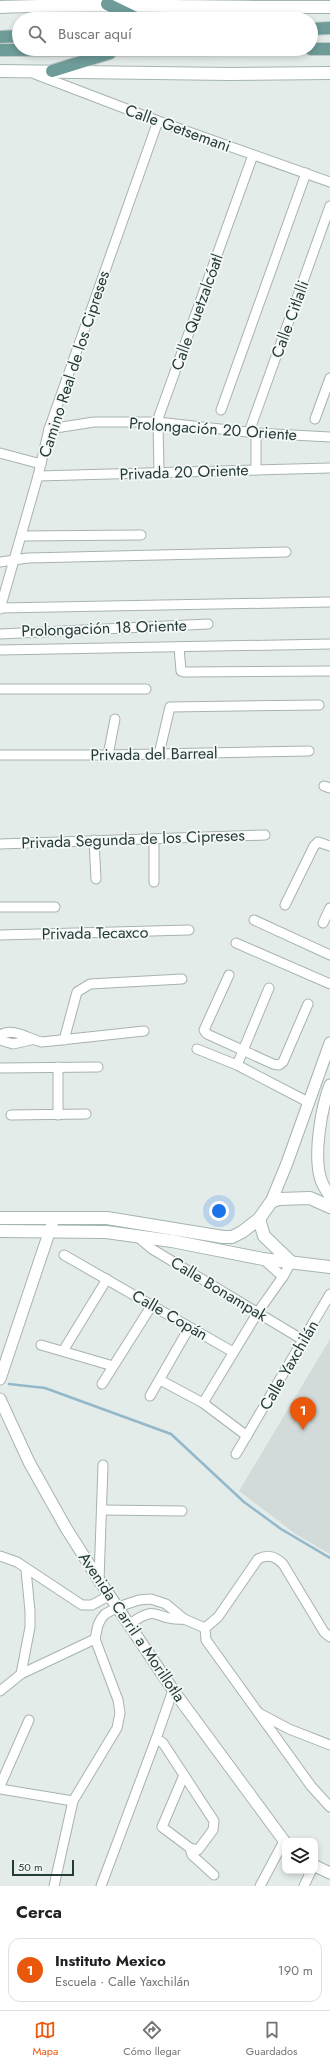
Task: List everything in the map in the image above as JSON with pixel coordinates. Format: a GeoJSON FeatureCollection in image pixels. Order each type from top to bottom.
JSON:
{"type":"FeatureCollection","features":[{"type":"Feature","properties":{"kind":"main road"},"geometry":{"type":"LineString","coordinates":[[96,3],[120,12]]}},
{"type":"Feature","properties":{"kind":"main road"},"geometry":{"type":"LineString","coordinates":[[0,7],[96,3],[304,3],[330,7]]}},
{"type":"Feature","properties":{"kind":"main road"},"geometry":{"type":"LineString","coordinates":[[318,29],[330,28]]}},
{"type":"Feature","properties":{"kind":"main road"},"geometry":{"type":"LineString","coordinates":[[0,37],[12,36]]}},
{"type":"Feature","properties":{"kind":"main road"},"geometry":{"type":"LineString","coordinates":[[318,49],[330,49]]}},
{"type":"Feature","properties":{"kind":"main road"},"geometry":{"type":"LineString","coordinates":[[0,50],[12,50]]}},
{"type":"Feature","properties":{"kind":"main road"},"geometry":{"type":"LineString","coordinates":[[52,72],[100,56]]}},
{"type":"Feature","properties":{"kind":"main road"},"geometry":{"type":"LineString","coordinates":[[0,71],[230,74],[330,73]]}},
{"type":"Feature","properties":{"kind":"main road"},"geometry":{"type":"LineString","coordinates":[[0,1218],[107,1218],[217,1237],[232,1237],[259,1219],[271,1202],[279,1199],[310,1198],[330,1207]]}},
{"type":"Feature","properties":{"kind":"main road"},"geometry":{"type":"LineString","coordinates":[[259,1219],[264,1236],[291,1262]]}},
{"type":"Feature","properties":{"kind":"main road"},"geometry":{"type":"LineString","coordinates":[[0,1230],[106,1232],[172,1241],[264,1259],[330,1267]]}},
{"type":"Feature","properties":{"kind":"street","name":"Calle Getsemani"},"geometry":{"type":"LineString","coordinates":[[28,71],[158,121],[330,182]]}},
{"type":"Feature","properties":{"kind":"street","name":"Camino Real de los Cipreses"},"geometry":{"type":"LineString","coordinates":[[0,609],[22,536],[49,429],[158,121]]}},
{"type":"Feature","properties":{"kind":"street","name":"Calle Quetzalcóatl"},"geometry":{"type":"LineString","coordinates":[[158,473],[158,422],[253,155]]}},
{"type":"Feature","properties":{"kind":"street"},"geometry":{"type":"LineString","coordinates":[[221,410],[306,173]]}},
{"type":"Feature","properties":{"kind":"street","name":"Calle Citlalli"},"geometry":{"type":"LineString","coordinates":[[256,470],[253,433],[330,206]]}},
{"type":"Feature","properties":{"kind":"street"},"geometry":{"type":"LineString","coordinates":[[315,419],[330,378]]}},
{"type":"Feature","properties":{"kind":"street","name":"Prolongación 20 Oriente"},"geometry":{"type":"LineString","coordinates":[[49,429],[94,422],[158,422],[253,433],[330,437]]}},
{"type":"Feature","properties":{"kind":"street"},"geometry":{"type":"LineString","coordinates":[[0,453],[41,464]]}},
{"type":"Feature","properties":{"kind":"street","name":"Privada 20 Oriente"},"geometry":{"type":"LineString","coordinates":[[38,476],[330,468]]}},
{"type":"Feature","properties":{"kind":"street"},"geometry":{"type":"LineString","coordinates":[[22,536],[141,535]]}},
{"type":"Feature","properties":{"kind":"street"},"geometry":{"type":"LineString","coordinates":[[0,562],[28,558],[286,552]]}},
{"type":"Feature","properties":{"kind":"street"},"geometry":{"type":"LineString","coordinates":[[0,609],[330,602]]}},
{"type":"Feature","properties":{"kind":"street","name":"Prolongación 18 Oriente"},"geometry":{"type":"LineString","coordinates":[[0,634],[208,624]]}},
{"type":"Feature","properties":{"kind":"street"},"geometry":{"type":"LineString","coordinates":[[0,650],[330,644]]}},
{"type":"Feature","properties":{"kind":"street"},"geometry":{"type":"LineString","coordinates":[[179,647],[181,671],[184,672],[330,671]]}},
{"type":"Feature","properties":{"kind":"street"},"geometry":{"type":"LineString","coordinates":[[0,689],[146,689]]}},
{"type":"Feature","properties":{"kind":"street"},"geometry":{"type":"LineString","coordinates":[[158,754],[170,707],[319,705]]}},
{"type":"Feature","properties":{"kind":"street"},"geometry":{"type":"LineString","coordinates":[[108,755],[115,719]]}},
{"type":"Feature","properties":{"kind":"street","name":"Privada del Barreal"},"geometry":{"type":"LineString","coordinates":[[0,755],[108,755],[309,751]]}},
{"type":"Feature","properties":{"kind":"street","name":"Privada Segunda de los Cipreses"},"geometry":{"type":"LineString","coordinates":[[0,844],[265,834]]}},
{"type":"Feature","properties":{"kind":"street"},"geometry":{"type":"LineString","coordinates":[[154,839],[154,882]]}},
{"type":"Feature","properties":{"kind":"street"},"geometry":{"type":"LineString","coordinates":[[94,840],[96,879]]}},
{"type":"Feature","properties":{"kind":"street"},"geometry":{"type":"LineString","coordinates":[[285,905],[314,846],[318,842],[330,846]]}},
{"type":"Feature","properties":{"kind":"street"},"geometry":{"type":"LineString","coordinates":[[0,907],[55,907]]}},
{"type":"Feature","properties":{"kind":"street"},"geometry":{"type":"LineString","coordinates":[[323,923],[330,908]]}},
{"type":"Feature","properties":{"kind":"street"},"geometry":{"type":"LineString","coordinates":[[254,920],[330,955]]}},
{"type":"Feature","properties":{"kind":"street","name":"Privada Tecaxco"},"geometry":{"type":"LineString","coordinates":[[0,935],[189,930]]}},
{"type":"Feature","properties":{"kind":"street"},"geometry":{"type":"LineString","coordinates":[[236,943],[330,984]]}},
{"type":"Feature","properties":{"kind":"street"},"geometry":{"type":"LineString","coordinates":[[229,975],[204,1030],[207,1034],[273,1064],[279,1065],[283,1062],[308,1004]]}},
{"type":"Feature","properties":{"kind":"street"},"geometry":{"type":"LineString","coordinates":[[64,1040],[77,992],[82,987],[90,984],[182,979]]}},
{"type":"Feature","properties":{"kind":"street"},"geometry":{"type":"LineString","coordinates":[[237,1065],[269,988]]}},
{"type":"Feature","properties":{"kind":"street"},"geometry":{"type":"LineString","coordinates":[[0,1035],[11,1032],[19,1033],[31,1040],[42,1042],[144,1031]]}},
{"type":"Feature","properties":{"kind":"street"},"geometry":{"type":"LineString","coordinates":[[0,1040],[13,1044],[31,1040]]}},
{"type":"Feature","properties":{"kind":"street"},"geometry":{"type":"LineString","coordinates":[[271,1202],[287,1163],[330,1043]]}},
{"type":"Feature","properties":{"kind":"street"},"geometry":{"type":"LineString","coordinates":[[197,1049],[237,1065],[308,1102]]}},
{"type":"Feature","properties":{"kind":"street"},"geometry":{"type":"LineString","coordinates":[[0,1068],[98,1066]]}},
{"type":"Feature","properties":{"kind":"street"},"geometry":{"type":"LineString","coordinates":[[58,1067],[58,1114]]}},
{"type":"Feature","properties":{"kind":"street"},"geometry":{"type":"LineString","coordinates":[[330,1085],[319,1133],[317,1163],[321,1181],[330,1197]]}},
{"type":"Feature","properties":{"kind":"street"},"geometry":{"type":"LineString","coordinates":[[11,1115],[86,1114]]}},
{"type":"Feature","properties":{"kind":"street"},"geometry":{"type":"LineString","coordinates":[[0,1379],[54,1218]]}},
{"type":"Feature","properties":{"kind":"street","name":"Calle Bonampak"},"geometry":{"type":"LineString","coordinates":[[136,1236],[152,1249],[303,1340]]}},
{"type":"Feature","properties":{"kind":"street","name":"Calle Copán"},"geometry":{"type":"LineString","coordinates":[[64,1255],[233,1352]]}},
{"type":"Feature","properties":{"kind":"street"},"geometry":{"type":"LineString","coordinates":[[264,1259],[283,1277]]}},
{"type":"Feature","properties":{"kind":"street"},"geometry":{"type":"LineString","coordinates":[[203,1403],[233,1352],[258,1312],[283,1277],[291,1262]]}},
{"type":"Feature","properties":{"kind":"street"},"geometry":{"type":"LineString","coordinates":[[63,1351],[106,1278]]}},
{"type":"Feature","properties":{"kind":"street","name":"Calle Yaxchilán"},"geometry":{"type":"LineString","coordinates":[[236,1454],[330,1294]]}},
{"type":"Feature","properties":{"kind":"street"},"geometry":{"type":"LineString","coordinates":[[102,1384],[152,1305]]}},
{"type":"Feature","properties":{"kind":"street"},"geometry":{"type":"LineString","coordinates":[[150,1396],[190,1328]]}},
{"type":"Feature","properties":{"kind":"street"},"geometry":{"type":"LineString","coordinates":[[41,1345],[113,1366]]}},
{"type":"Feature","properties":{"kind":"street"},"geometry":{"type":"LineString","coordinates":[[160,1380],[203,1403],[247,1436]]}},
{"type":"Feature","properties":{"kind":"street","name":"Avenida Carril a Morillotla"},"geometry":{"type":"LineString","coordinates":[[0,1398],[29,1462],[66,1528],[99,1580],[173,1690],[282,1838]]}},
{"type":"Feature","properties":{"kind":"street"},"geometry":{"type":"LineString","coordinates":[[99,1580],[103,1510],[103,1465]]}},
{"type":"Feature","properties":{"kind":"street"},"geometry":{"type":"LineString","coordinates":[[103,1510],[182,1511]]}},
{"type":"Feature","properties":{"kind":"street"},"geometry":{"type":"LineString","coordinates":[[0,1556],[17,1562],[26,1570],[82,1605],[92,1605],[110,1595]]}},
{"type":"Feature","properties":{"kind":"street"},"geometry":{"type":"LineString","coordinates":[[206,1628],[218,1618],[258,1560],[264,1556],[271,1556],[277,1558],[283,1564],[324,1632],[330,1636]]}},
{"type":"Feature","properties":{"kind":"street"},"geometry":{"type":"LineString","coordinates":[[21,1674],[30,1622],[26,1570]]}},
{"type":"Feature","properties":{"kind":"street"},"geometry":{"type":"LineString","coordinates":[[54,1886],[73,1801],[117,1728],[120,1714],[118,1700],[95,1638],[101,1619],[105,1614],[118,1608],[139,1600],[151,1599],[166,1604],[184,1619],[206,1628]]}},
{"type":"Feature","properties":{"kind":"street"},"geometry":{"type":"LineString","coordinates":[[130,1624],[142,1616],[151,1613],[173,1620],[184,1619]]}},
{"type":"Feature","properties":{"kind":"street"},"geometry":{"type":"LineString","coordinates":[[206,1628],[206,1640],[311,1786],[330,1807]]}},
{"type":"Feature","properties":{"kind":"street"},"geometry":{"type":"LineString","coordinates":[[0,1691],[21,1674],[95,1638]]}},
{"type":"Feature","properties":{"kind":"street"},"geometry":{"type":"LineString","coordinates":[[101,1886],[173,1690]]}},
{"type":"Feature","properties":{"kind":"street"},"geometry":{"type":"LineString","coordinates":[[258,1713],[289,1729],[330,1745]]}},
{"type":"Feature","properties":{"kind":"street"},"geometry":{"type":"LineString","coordinates":[[0,1786],[29,1720]]}},
{"type":"Feature","properties":{"kind":"street"},"geometry":{"type":"LineString","coordinates":[[156,1739],[163,1743],[184,1775],[214,1821],[214,1826],[198,1850],[190,1848],[162,1827],[184,1775]]}},
{"type":"Feature","properties":{"kind":"street"},"geometry":{"type":"LineString","coordinates":[[0,1789],[73,1801]]}},
{"type":"Feature","properties":{"kind":"street"},"geometry":{"type":"LineString","coordinates":[[260,1886],[282,1847]]}},
{"type":"Feature","properties":{"kind":"street"},"geometry":{"type":"LineString","coordinates":[[190,1848],[192,1855],[214,1875]]}},
{"type":"Feature","properties":{"kind":"street"},"geometry":{"type":"LineString","coordinates":[[318,1867],[330,1873]]}},
{"type":"Feature","properties":{"kind":"street"},"geometry":{"type":"LineString","coordinates":[[304,1886],[310,1874]]}},
{"type":"Feature","properties":{"kind":"shaded area"},"geometry":{"type":"Polygon","coordinates":[[[330,1339],[330,1554],[297,1535],[239,1491],[330,1339]]]}},
{"type":"Feature","properties":{"kind":"waterway"},"geometry":{"type":"LineString","coordinates":[[9,1384],[45,1388],[171,1434],[244,1502],[281,1529],[330,1558]]}},
{"type":"Feature","properties":{"kind":"place","name":"Instituto Mexico"},"geometry":{"type":"Point","coordinates":[303,1430]}}]}
